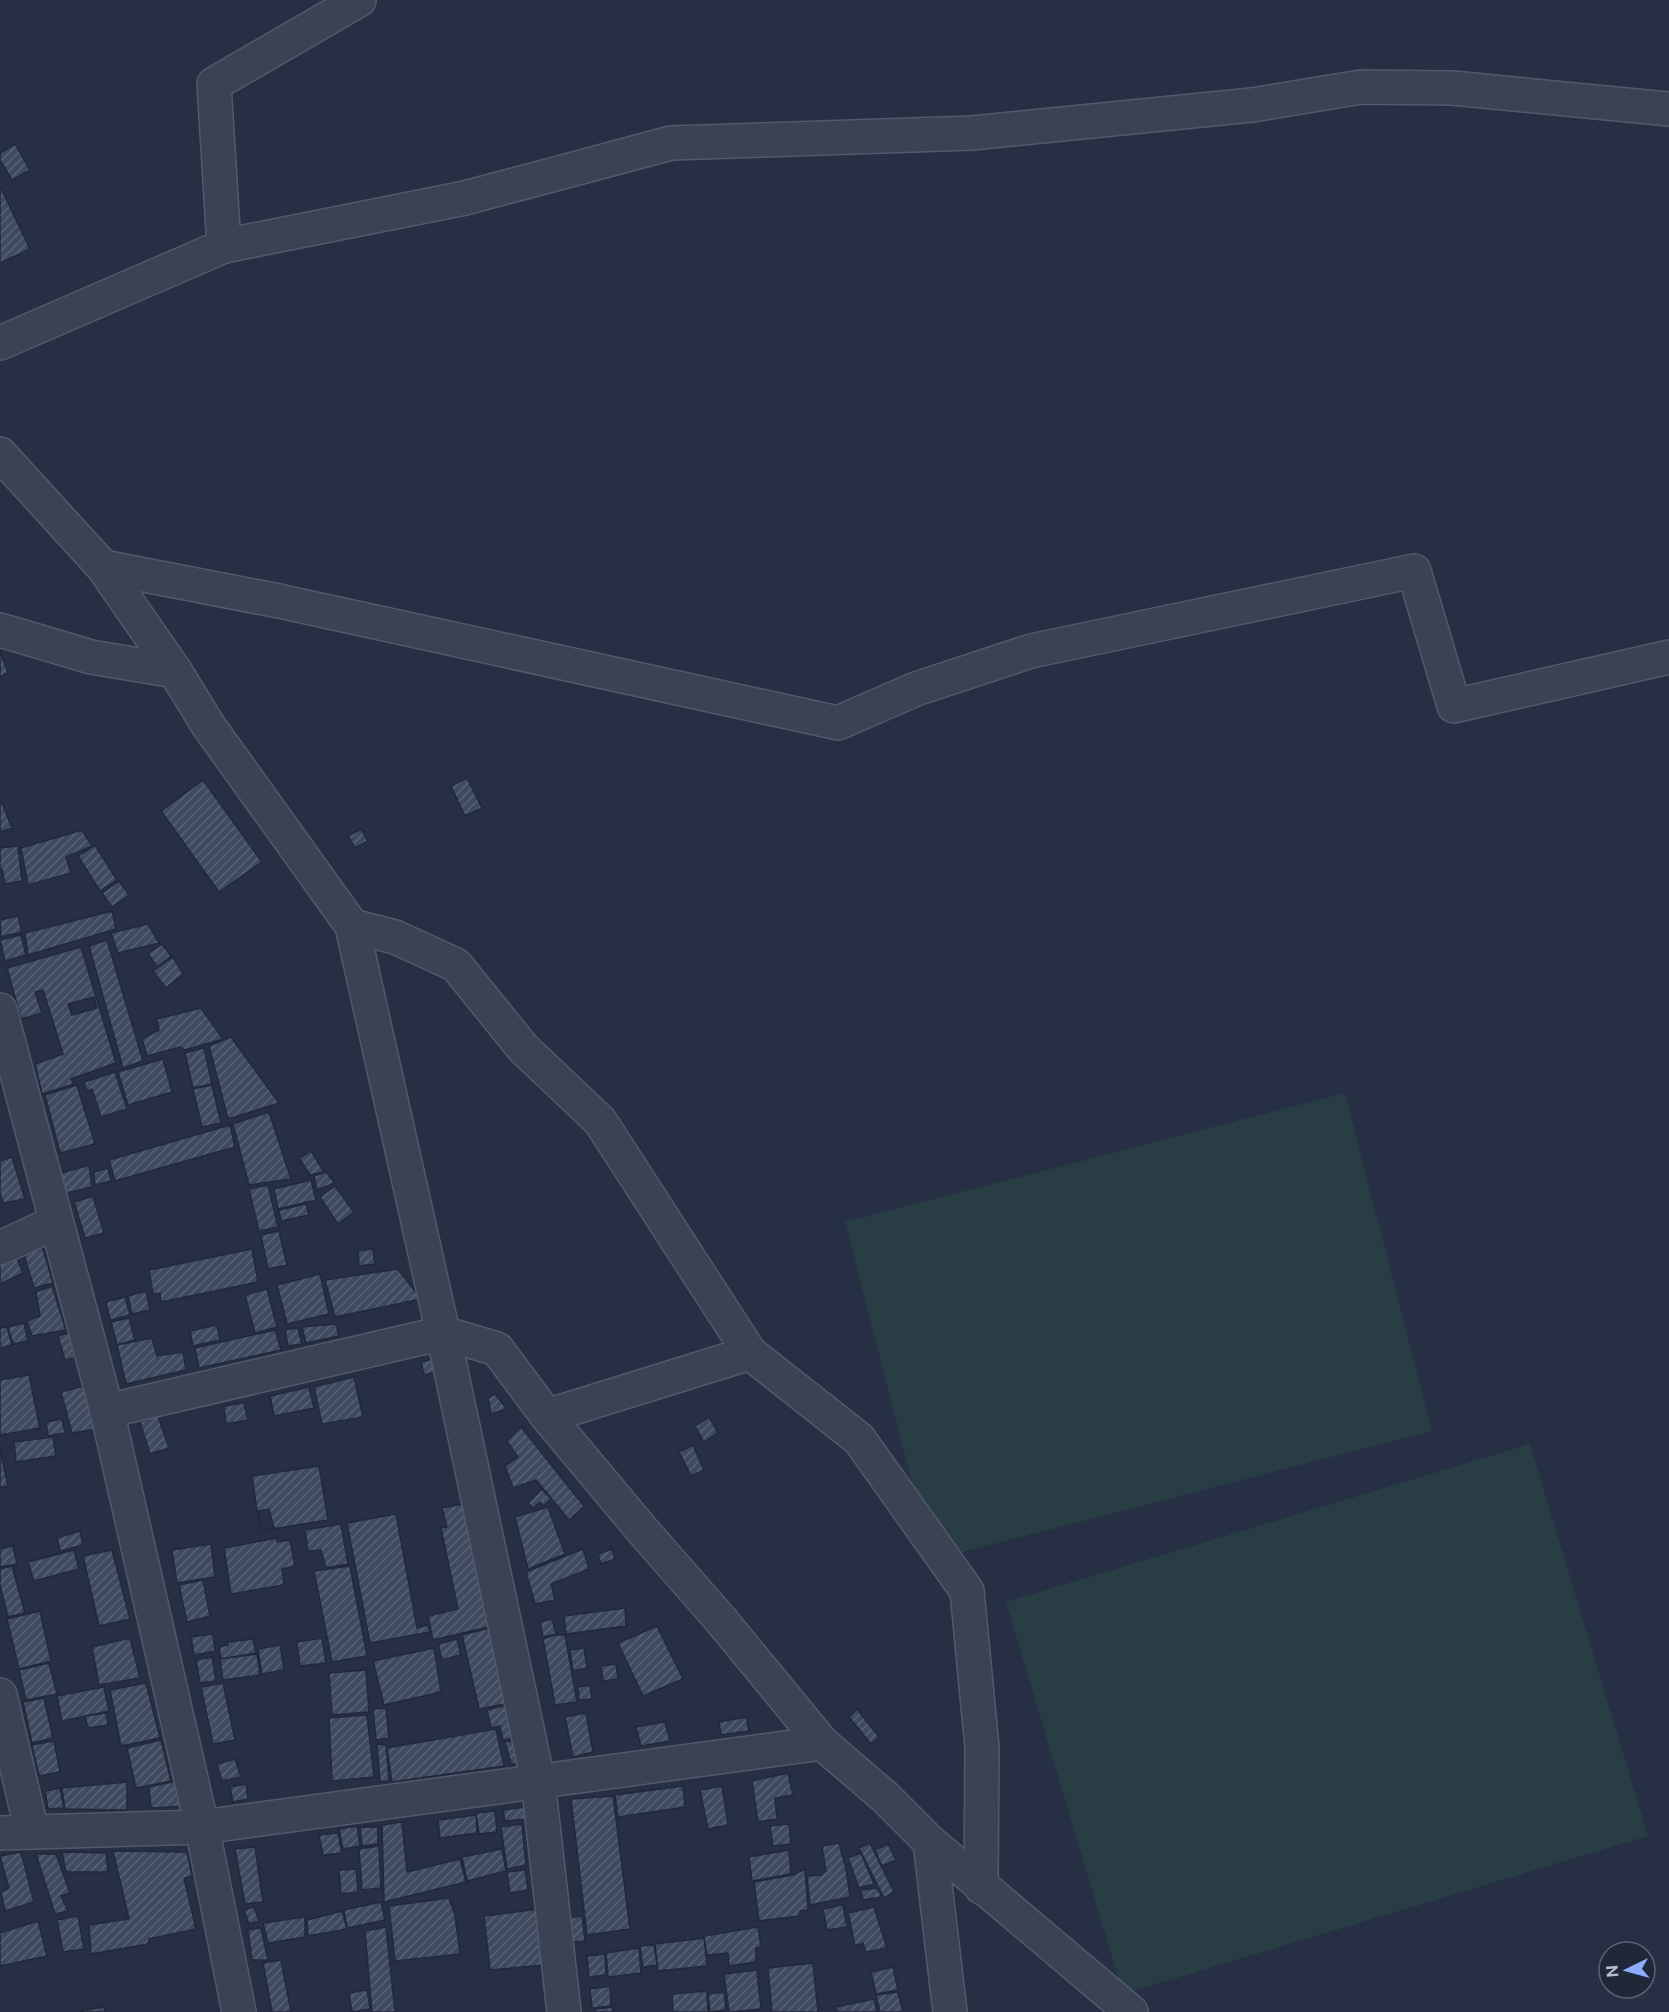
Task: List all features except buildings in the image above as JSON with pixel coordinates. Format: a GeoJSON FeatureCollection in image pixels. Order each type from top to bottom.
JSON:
{"type":"FeatureCollection","features":[{"type":"Feature","properties":{"kind":"street"},"geometry":{"type":"LineString","coordinates":[[224,246],[214,84],[359,0]]}},
{"type":"Feature","properties":{"kind":"street"},"geometry":{"type":"LineString","coordinates":[[0,343],[224,246],[465,198],[671,143],[972,133],[1252,105],[1361,87],[1452,88],[1669,109]]}},
{"type":"Feature","properties":{"kind":"street"},"geometry":{"type":"LineString","coordinates":[[0,454],[103,567],[175,671],[208,724],[352,926],[443,1333],[538,1781],[564,2012]]}},
{"type":"Feature","properties":{"kind":"street"},"geometry":{"type":"LineString","coordinates":[[103,567],[279,601],[838,723],[916,689],[1031,651],[1414,571],[1454,706],[1669,657]]}},
{"type":"Feature","properties":{"kind":"street"},"geometry":{"type":"LineString","coordinates":[[0,630],[92,657],[175,671]]}},
{"type":"Feature","properties":{"kind":"street"},"geometry":{"type":"LineString","coordinates":[[352,926],[395,937],[456,965],[523,1048],[600,1121],[750,1353],[859,1439],[967,1591],[982,1747],[981,1887]]}},
{"type":"Feature","properties":{"kind":"street"},"geometry":{"type":"LineString","coordinates":[[0,1010],[107,1410],[202,1827],[239,2012]]}},
{"type":"Feature","properties":{"kind":"street"},"geometry":{"type":"LineString","coordinates":[[0,1248],[56,1222]]}},
{"type":"Feature","properties":{"kind":"street"},"geometry":{"type":"LineString","coordinates":[[107,1410],[443,1333],[497,1349],[547,1416],[822,1743],[885,1797],[930,1842],[981,1887],[1131,2012]]}},
{"type":"Feature","properties":{"kind":"street"},"geometry":{"type":"LineString","coordinates":[[547,1416],[750,1353]]}},
{"type":"Feature","properties":{"kind":"street"},"geometry":{"type":"LineString","coordinates":[[0,1695],[33,1832]]}},
{"type":"Feature","properties":{"kind":"street"},"geometry":{"type":"LineString","coordinates":[[0,1833],[202,1827],[822,1743]]}},
{"type":"Feature","properties":{"kind":"street"},"geometry":{"type":"LineString","coordinates":[[930,1842],[950,2012]]}},
{"type":"Feature","properties":{"kind":"green space"},"geometry":{"type":"Polygon","coordinates":[[[1345,1093],[1432,1431],[932,1560],[845,1222],[1345,1093]]]}},
{"type":"Feature","properties":{"kind":"green space"},"geometry":{"type":"Polygon","coordinates":[[[1530,1444],[1648,1836],[1123,1994],[1006,1602],[1530,1444]]]}}]}
